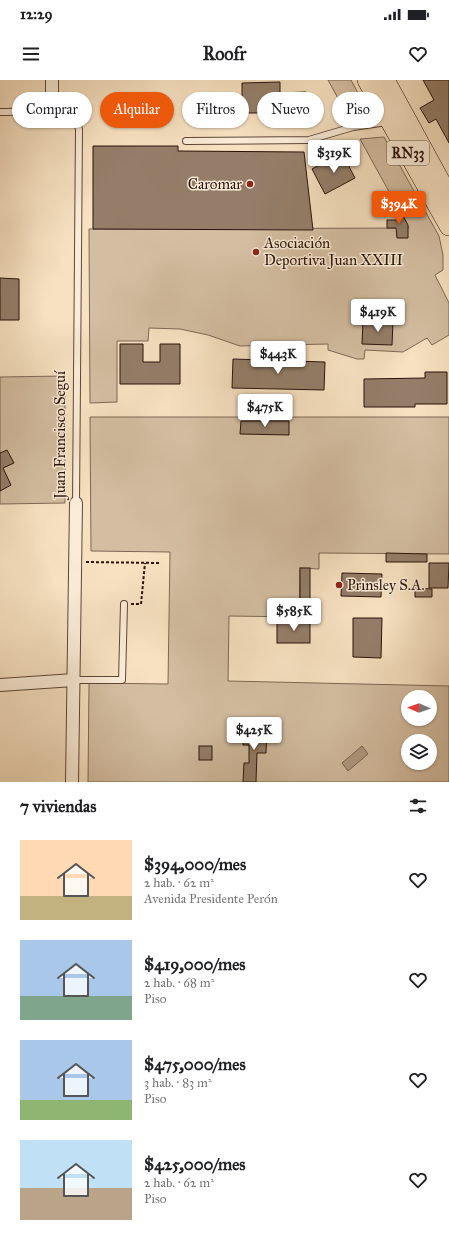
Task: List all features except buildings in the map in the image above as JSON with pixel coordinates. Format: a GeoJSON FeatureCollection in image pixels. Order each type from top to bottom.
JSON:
{"type":"FeatureCollection","features":[{"type":"Feature","properties":{"kind":"main road","name":"RN33"},"geometry":{"type":"LineString","coordinates":[[367,80],[449,226]]}},
{"type":"Feature","properties":{"kind":"main road","name":"RN33"},"geometry":{"type":"LineString","coordinates":[[385,80],[449,197]]}},
{"type":"Feature","properties":{"kind":"street"},"geometry":{"type":"LineString","coordinates":[[52,80],[52,92]]}},
{"type":"Feature","properties":{"kind":"street","name":"Juan Francisco Seguí"},"geometry":{"type":"LineString","coordinates":[[72,782],[76,503]]}},
{"type":"Feature","properties":{"kind":"street"},"geometry":{"type":"LineString","coordinates":[[0,685],[74,680]]}},
{"type":"Feature","properties":{"kind":"lane"},"geometry":{"type":"LineString","coordinates":[[0,112],[12,112]]}},
{"type":"Feature","properties":{"kind":"lane"},"geometry":{"type":"LineString","coordinates":[[186,141],[309,140],[353,127],[390,121]]}},
{"type":"Feature","properties":{"kind":"lane","name":"Juan Francisco Seguí"},"geometry":{"type":"LineString","coordinates":[[76,503],[79,128]]}},
{"type":"Feature","properties":{"kind":"lane"},"geometry":{"type":"LineString","coordinates":[[74,680],[122,680],[124,604]]}},
{"type":"Feature","properties":{"kind":"path"},"geometry":{"type":"LineString","coordinates":[[75,562],[159,563]]}},
{"type":"Feature","properties":{"kind":"path"},"geometry":{"type":"LineString","coordinates":[[124,604],[141,604],[145,563]]}},
{"type":"Feature","properties":{"kind":"shaded area"},"geometry":{"type":"Polygon","coordinates":[[[328,80],[351,80],[357,92],[335,92],[328,80]]]}},
{"type":"Feature","properties":{"kind":"shaded area","name":"Asociación Deportiva Juan XXIII"},"geometry":{"type":"Polygon","coordinates":[[[384,137],[439,236],[443,255],[443,270],[435,275],[449,303],[449,335],[432,345],[427,338],[403,352],[365,350],[364,359],[357,359],[328,350],[328,344],[240,346],[208,335],[180,329],[149,328],[148,341],[117,341],[117,402],[90,403],[89,229],[409,228],[360,139],[384,137]]]}},
{"type":"Feature","properties":{"kind":"shaded area"},"geometry":{"type":"Polygon","coordinates":[[[65,376],[65,503],[0,504],[0,377],[65,376]]]}},
{"type":"Feature","properties":{"kind":"shaded area"},"geometry":{"type":"Polygon","coordinates":[[[90,417],[449,417],[449,554],[319,553],[319,569],[300,568],[299,617],[229,616],[228,681],[449,686],[449,782],[88,782],[89,683],[168,684],[170,552],[91,551],[90,417]]]}},
{"type":"Feature","properties":{"kind":"shaded area"},"geometry":{"type":"Polygon","coordinates":[[[362,746],[368,754],[348,771],[342,763],[362,746]]]}},
{"type":"Feature","properties":{"kind":"place","name":"Caromar"},"geometry":{"type":"Point","coordinates":[250,184]}},
{"type":"Feature","properties":{"kind":"place","name":"Asociación Deportiva Juan XXIII"},"geometry":{"type":"Point","coordinates":[256,252]}},
{"type":"Feature","properties":{"kind":"place","name":"Prinsley S.A."},"geometry":{"type":"Point","coordinates":[339,585]}}]}
